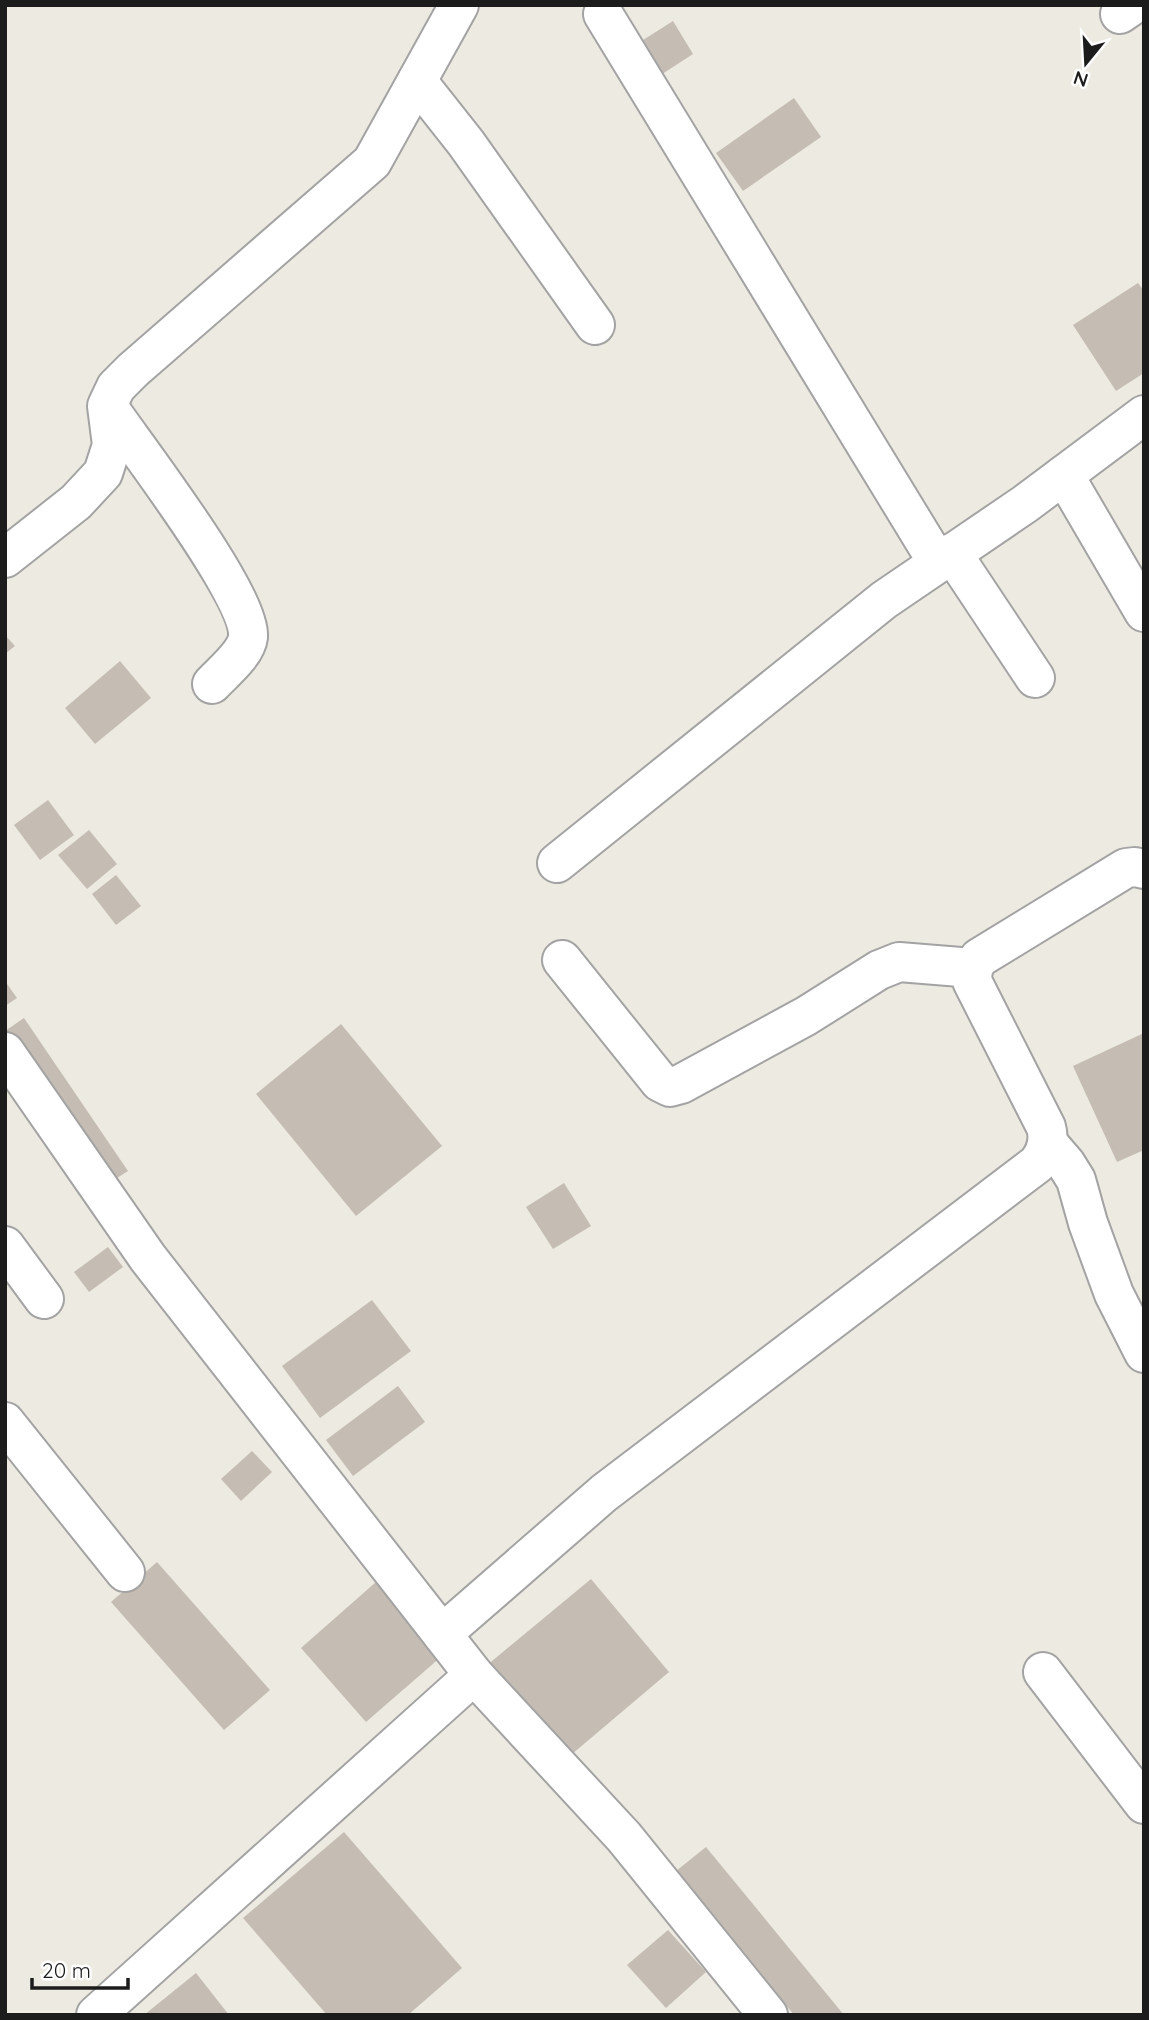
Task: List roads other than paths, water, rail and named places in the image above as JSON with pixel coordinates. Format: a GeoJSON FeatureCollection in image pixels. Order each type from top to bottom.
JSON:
{"type":"FeatureCollection","features":[{"type":"Feature","properties":{"kind":"street"},"geometry":{"type":"LineString","coordinates":[[5,558],[76,502],[103,473],[112,445],[107,406],[116,387],[372,162],[459,5]]}},
{"type":"Feature","properties":{"kind":"street"},"geometry":{"type":"LineString","coordinates":[[603,14],[945,558],[1035,678]]}},
{"type":"Feature","properties":{"kind":"street"},"geometry":{"type":"LineString","coordinates":[[417,81],[466,143],[595,325]]}},
{"type":"Feature","properties":{"kind":"street"},"geometry":{"type":"LineString","coordinates":[[107,406],[221,569],[247,621],[248,640],[212,684]]}},
{"type":"Feature","properties":{"kind":"street"},"geometry":{"type":"LineString","coordinates":[[557,863],[884,600],[1144,415]]}},
{"type":"Feature","properties":{"kind":"street"},"geometry":{"type":"LineString","coordinates":[[1063,475],[1144,612]]}},
{"type":"Feature","properties":{"kind":"street"},"geometry":{"type":"LineString","coordinates":[[442,1634],[604,1493],[1037,1164],[1048,1143],[1046,1127],[972,981],[973,968],[979,958],[1126,868],[1144,869]]}},
{"type":"Feature","properties":{"kind":"street"},"geometry":{"type":"LineString","coordinates":[[562,960],[660,1082],[670,1087],[681,1084],[806,1016],[879,970],[899,962],[973,968]]}},
{"type":"Feature","properties":{"kind":"street"},"geometry":{"type":"LineString","coordinates":[[7,1058],[148,1258],[474,1675],[624,1837],[768,2015]]}},
{"type":"Feature","properties":{"kind":"street"},"geometry":{"type":"LineString","coordinates":[[1048,1143],[1076,1180],[1088,1223],[1114,1294],[1144,1353]]}},
{"type":"Feature","properties":{"kind":"street"},"geometry":{"type":"LineString","coordinates":[[5,1246],[44,1299]]}},
{"type":"Feature","properties":{"kind":"street"},"geometry":{"type":"LineString","coordinates":[[5,1422],[125,1572]]}},
{"type":"Feature","properties":{"kind":"street"},"geometry":{"type":"LineString","coordinates":[[1043,1672],[1144,1804]]}},
{"type":"Feature","properties":{"kind":"street"},"geometry":{"type":"LineString","coordinates":[[96,2015],[474,1675]]}}]}
